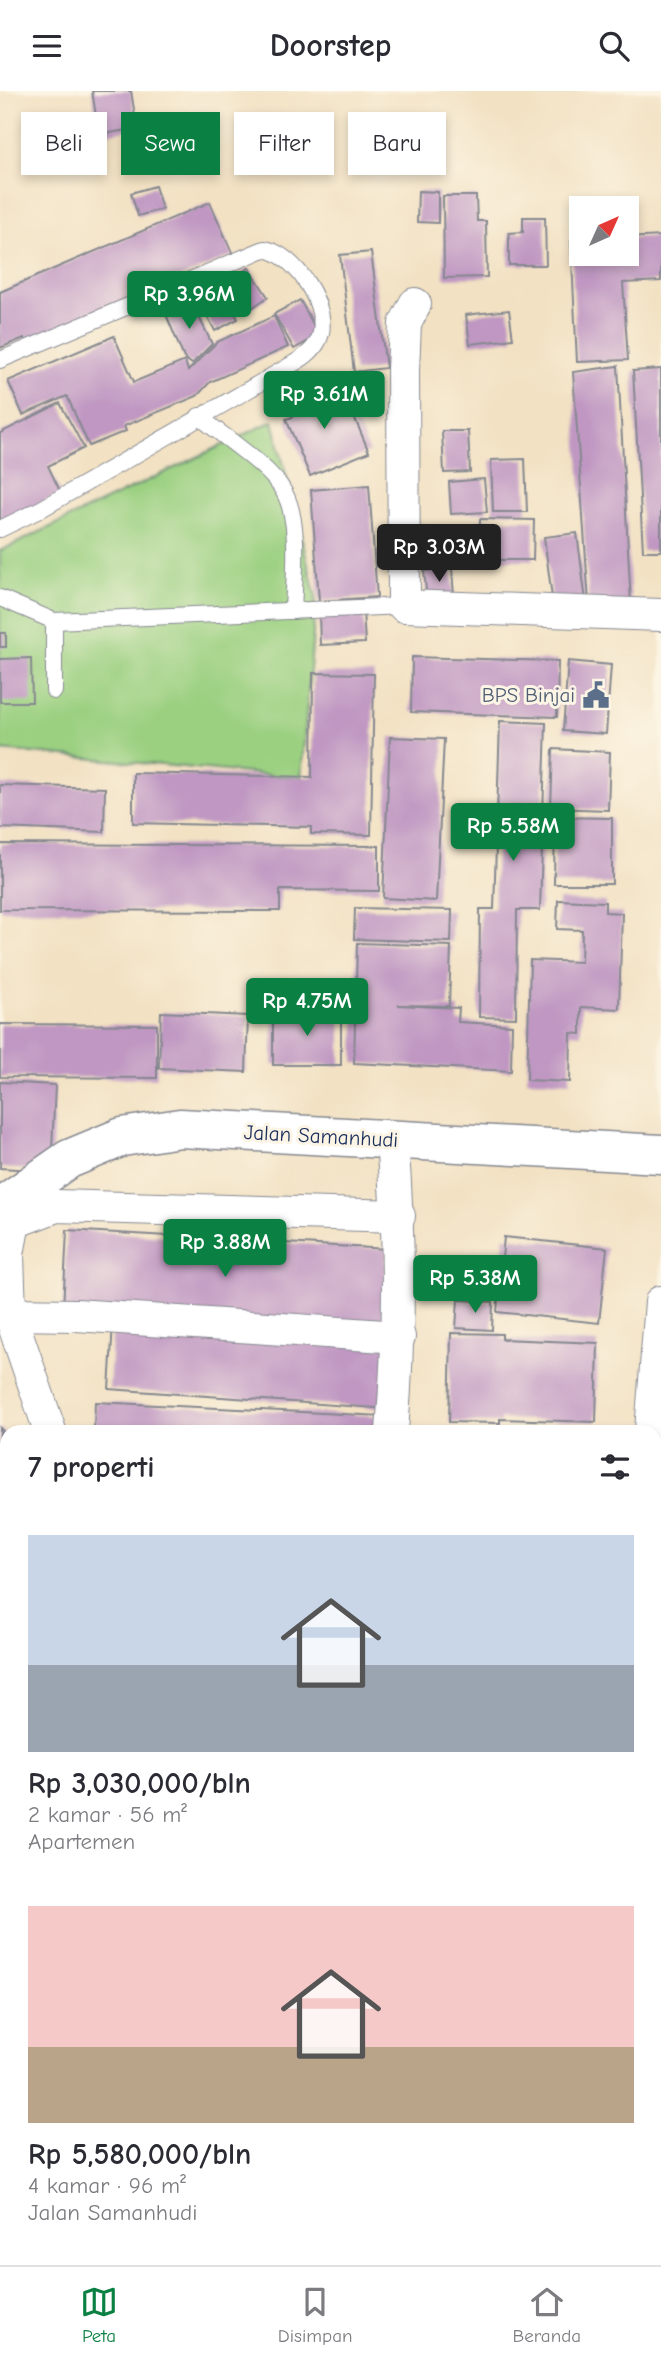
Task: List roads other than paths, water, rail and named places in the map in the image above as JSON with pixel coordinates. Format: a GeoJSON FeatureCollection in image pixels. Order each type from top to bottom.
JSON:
{"type":"FeatureCollection","features":[{"type":"Feature","properties":{"kind":"street"},"geometry":{"type":"LineString","coordinates":[[415,304],[405,324],[403,370],[404,606],[661,615]]}},
{"type":"Feature","properties":{"kind":"street","name":"Jalan Samanhudi"},"geometry":{"type":"LineString","coordinates":[[0,1207],[69,1159],[122,1137],[180,1128],[661,1154]]}},
{"type":"Feature","properties":{"kind":"street"},"geometry":{"type":"LineString","coordinates":[[392,1140],[399,1216],[399,1337],[392,1425]]}},
{"type":"Feature","properties":{"kind":"street"},"geometry":{"type":"LineString","coordinates":[[69,1159],[88,1207]]}},
{"type":"Feature","properties":{"kind":"street"},"geometry":{"type":"LineString","coordinates":[[48,1425],[5,1310],[8,1254],[14,1222],[56,1206],[399,1216]]}},
{"type":"Feature","properties":{"kind":"street"},"geometry":{"type":"LineString","coordinates":[[651,1425],[661,1302]]}},
{"type":"Feature","properties":{"kind":"street"},"geometry":{"type":"LineString","coordinates":[[5,1310],[399,1337]]}},
{"type":"Feature","properties":{"kind":"lane"},"geometry":{"type":"LineString","coordinates":[[0,360],[264,249],[275,251],[299,271],[312,292],[321,323],[320,338],[304,356],[41,509],[0,529]]}},
{"type":"Feature","properties":{"kind":"lane"},"geometry":{"type":"LineString","coordinates":[[199,416],[269,475],[288,499],[294,540],[293,611]]}},
{"type":"Feature","properties":{"kind":"lane"},"geometry":{"type":"LineString","coordinates":[[0,598],[54,621],[404,606]]}},
{"type":"Feature","properties":{"kind":"lane"},"geometry":{"type":"LineString","coordinates":[[54,621],[54,691]]}},
{"type":"Feature","properties":{"kind":"place","name":"BPS Binjai"},"geometry":{"type":"Point","coordinates":[596,695]}}]}
